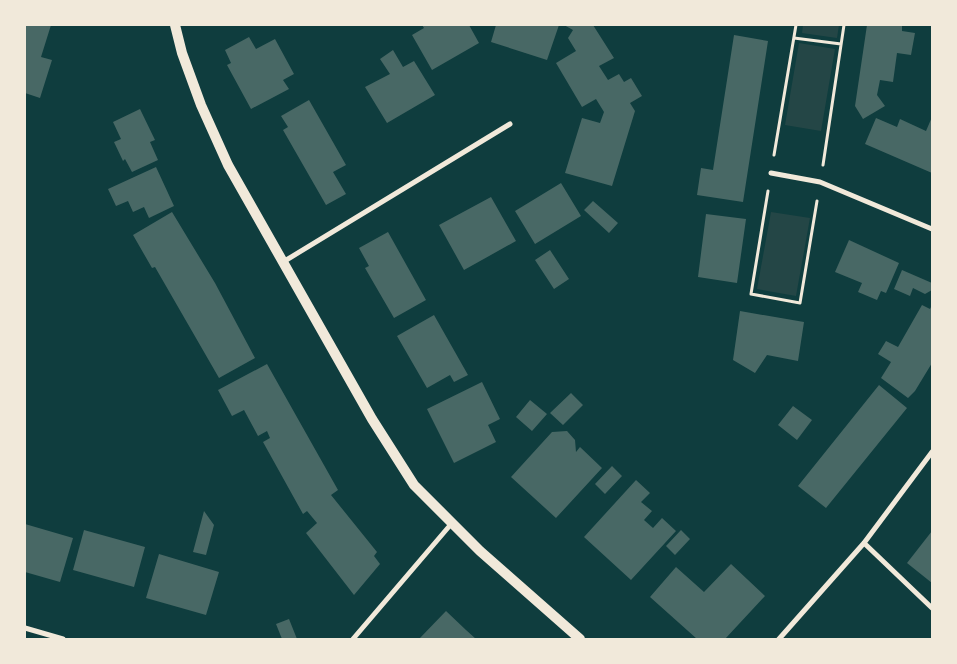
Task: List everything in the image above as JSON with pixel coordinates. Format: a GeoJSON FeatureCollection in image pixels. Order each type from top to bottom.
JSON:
{"type":"FeatureCollection","features":[{"type":"Feature","properties":{"kind":"main road"},"geometry":{"type":"LineString","coordinates":[[175,25],[182,53],[201,105],[228,165],[372,419],[414,485],[480,551],[580,639]]}},
{"type":"Feature","properties":{"kind":"street"},"geometry":{"type":"LineString","coordinates":[[282,263],[510,124]]}},
{"type":"Feature","properties":{"kind":"street"},"geometry":{"type":"LineString","coordinates":[[771,173],[820,182],[932,229]]}},
{"type":"Feature","properties":{"kind":"street"},"geometry":{"type":"LineString","coordinates":[[779,639],[864,543],[932,452]]}},
{"type":"Feature","properties":{"kind":"street"},"geometry":{"type":"LineString","coordinates":[[353,639],[452,523]]}},
{"type":"Feature","properties":{"kind":"street"},"geometry":{"type":"LineString","coordinates":[[864,543],[932,608]]}},
{"type":"Feature","properties":{"kind":"street"},"geometry":{"type":"LineString","coordinates":[[25,628],[63,639]]}},
{"type":"Feature","properties":{"kind":"path"},"geometry":{"type":"LineString","coordinates":[[794,38],[841,44]]}},
{"type":"Feature","properties":{"kind":"shaded area"},"geometry":{"type":"Polygon","coordinates":[[[803,25],[839,25],[837,38],[802,33],[803,25]]]}},
{"type":"Feature","properties":{"kind":"shaded area"},"geometry":{"type":"Polygon","coordinates":[[[799,43],[835,49],[821,131],[785,125],[799,43]]]}},
{"type":"Feature","properties":{"kind":"shaded area"},"geometry":{"type":"Polygon","coordinates":[[[771,212],[810,218],[796,296],[757,289],[771,212]]]}},
{"type":"Feature","properties":{"kind":"building"},"geometry":{"type":"Polygon","coordinates":[[[25,25],[51,25],[41,57],[52,60],[40,98],[25,93],[25,25]]]}},
{"type":"Feature","properties":{"kind":"building"},"geometry":{"type":"Polygon","coordinates":[[[422,25],[469,25],[479,43],[432,70],[412,35],[424,28],[422,25]]]}},
{"type":"Feature","properties":{"kind":"building"},"geometry":{"type":"Polygon","coordinates":[[[496,25],[559,25],[547,60],[491,42],[496,25]]]}},
{"type":"Feature","properties":{"kind":"building"},"geometry":{"type":"Polygon","coordinates":[[[564,25],[593,25],[614,58],[599,66],[608,80],[619,74],[624,82],[631,78],[642,96],[630,103],[635,111],[612,186],[565,173],[582,118],[600,123],[604,112],[596,99],[582,107],[556,63],[576,51],[568,38],[573,30],[564,25]]]}},
{"type":"Feature","properties":{"kind":"building"},"geometry":{"type":"Polygon","coordinates":[[[867,25],[902,26],[902,31],[915,33],[911,55],[897,53],[893,82],[880,80],[877,95],[885,106],[863,119],[855,106],[867,25]]]}},
{"type":"Feature","properties":{"kind":"building"},"geometry":{"type":"Polygon","coordinates":[[[734,35],[768,41],[743,202],[697,195],[701,168],[713,170],[734,35]]]}},
{"type":"Feature","properties":{"kind":"building"},"geometry":{"type":"Polygon","coordinates":[[[249,37],[256,49],[275,39],[294,74],[283,80],[289,89],[251,109],[227,65],[231,63],[225,50],[249,37]]]}},
{"type":"Feature","properties":{"kind":"building"},"geometry":{"type":"Polygon","coordinates":[[[393,50],[403,67],[414,61],[435,95],[387,123],[365,87],[390,74],[380,59],[393,50]]]}},
{"type":"Feature","properties":{"kind":"building"},"geometry":{"type":"Polygon","coordinates":[[[309,100],[346,165],[333,172],[346,194],[326,205],[283,130],[288,127],[281,116],[309,100]]]}},
{"type":"Feature","properties":{"kind":"building"},"geometry":{"type":"Polygon","coordinates":[[[140,109],[155,140],[150,142],[158,160],[132,172],[125,159],[123,161],[114,142],[121,139],[113,122],[140,109]]]}},
{"type":"Feature","properties":{"kind":"building"},"geometry":{"type":"Polygon","coordinates":[[[932,117],[932,173],[865,144],[876,118],[897,127],[900,119],[926,131],[932,117]]]}},
{"type":"Feature","properties":{"kind":"building"},"geometry":{"type":"Polygon","coordinates":[[[156,167],[174,206],[149,218],[144,207],[133,212],[128,201],[116,206],[108,189],[156,167]]]}},
{"type":"Feature","properties":{"kind":"building"},"geometry":{"type":"Polygon","coordinates":[[[561,183],[581,216],[535,244],[515,211],[561,183]]]}},
{"type":"Feature","properties":{"kind":"building"},"geometry":{"type":"Polygon","coordinates":[[[491,197],[516,241],[464,270],[439,225],[491,197]]]}},
{"type":"Feature","properties":{"kind":"building"},"geometry":{"type":"Polygon","coordinates":[[[593,201],[618,223],[609,233],[584,210],[593,201]]]}},
{"type":"Feature","properties":{"kind":"building"},"geometry":{"type":"Polygon","coordinates":[[[172,212],[215,283],[255,358],[219,378],[155,267],[152,268],[133,235],[172,212]]]}},
{"type":"Feature","properties":{"kind":"building"},"geometry":{"type":"Polygon","coordinates":[[[706,214],[746,219],[737,283],[698,277],[706,214]]]}},
{"type":"Feature","properties":{"kind":"building"},"geometry":{"type":"Polygon","coordinates":[[[388,232],[426,300],[394,318],[365,268],[369,266],[359,248],[388,232]]]}},
{"type":"Feature","properties":{"kind":"building"},"geometry":{"type":"Polygon","coordinates":[[[849,240],[899,263],[886,293],[881,291],[877,300],[858,292],[862,283],[835,272],[849,240]]]}},
{"type":"Feature","properties":{"kind":"building"},"geometry":{"type":"Polygon","coordinates":[[[550,250],[569,279],[554,289],[535,260],[550,250]]]}},
{"type":"Feature","properties":{"kind":"building"},"geometry":{"type":"Polygon","coordinates":[[[902,270],[932,283],[932,290],[925,294],[913,288],[910,296],[894,289],[902,270]]]}},
{"type":"Feature","properties":{"kind":"building"},"geometry":{"type":"Polygon","coordinates":[[[922,305],[930,309],[932,305],[932,363],[915,391],[908,398],[881,378],[891,362],[878,354],[886,341],[898,347],[922,305]]]}},
{"type":"Feature","properties":{"kind":"building"},"geometry":{"type":"Polygon","coordinates":[[[740,311],[804,322],[798,361],[767,355],[755,373],[733,360],[740,311]]]}},
{"type":"Feature","properties":{"kind":"building"},"geometry":{"type":"Polygon","coordinates":[[[434,315],[468,375],[454,382],[450,375],[427,388],[397,336],[434,315]]]}},
{"type":"Feature","properties":{"kind":"building"},"geometry":{"type":"Polygon","coordinates":[[[267,364],[338,490],[331,495],[377,552],[374,556],[380,564],[354,595],[306,533],[317,523],[307,511],[303,514],[263,442],[270,438],[267,431],[258,436],[244,410],[232,416],[218,390],[267,364]]]}},
{"type":"Feature","properties":{"kind":"building"},"geometry":{"type":"Polygon","coordinates":[[[482,382],[500,419],[488,425],[496,442],[454,463],[427,409],[482,382]]]}},
{"type":"Feature","properties":{"kind":"building"},"geometry":{"type":"Polygon","coordinates":[[[879,385],[907,408],[826,508],[798,486],[879,385]]]}},
{"type":"Feature","properties":{"kind":"building"},"geometry":{"type":"Polygon","coordinates":[[[571,393],[583,405],[563,425],[550,413],[571,393]]]}},
{"type":"Feature","properties":{"kind":"building"},"geometry":{"type":"Polygon","coordinates":[[[530,400],[547,414],[532,431],[516,417],[530,400]]]}},
{"type":"Feature","properties":{"kind":"building"},"geometry":{"type":"Polygon","coordinates":[[[793,406],[812,420],[797,440],[778,425],[793,406]]]}},
{"type":"Feature","properties":{"kind":"building"},"geometry":{"type":"Polygon","coordinates":[[[567,431],[575,440],[576,452],[580,447],[602,468],[556,518],[511,477],[552,432],[567,431]]]}},
{"type":"Feature","properties":{"kind":"building"},"geometry":{"type":"Polygon","coordinates":[[[612,466],[622,476],[605,494],[595,484],[612,466]]]}},
{"type":"Feature","properties":{"kind":"building"},"geometry":{"type":"Polygon","coordinates":[[[636,480],[650,493],[641,502],[652,511],[644,520],[653,528],[662,518],[676,531],[631,580],[584,537],[636,480]]]}},
{"type":"Feature","properties":{"kind":"building"},"geometry":{"type":"Polygon","coordinates":[[[204,511],[214,525],[206,555],[193,552],[204,511]]]}},
{"type":"Feature","properties":{"kind":"building"},"geometry":{"type":"Polygon","coordinates":[[[25,524],[73,538],[60,582],[25,572],[25,524]]]}},
{"type":"Feature","properties":{"kind":"building"},"geometry":{"type":"Polygon","coordinates":[[[84,530],[145,547],[134,587],[73,570],[84,530]]]}},
{"type":"Feature","properties":{"kind":"building"},"geometry":{"type":"Polygon","coordinates":[[[681,530],[690,539],[675,555],[666,546],[681,530]]]}},
{"type":"Feature","properties":{"kind":"building"},"geometry":{"type":"Polygon","coordinates":[[[932,531],[932,583],[907,563],[932,531]]]}},
{"type":"Feature","properties":{"kind":"building"},"geometry":{"type":"Polygon","coordinates":[[[159,554],[219,572],[206,615],[146,598],[159,554]]]}},
{"type":"Feature","properties":{"kind":"building"},"geometry":{"type":"Polygon","coordinates":[[[731,564],[765,596],[725,639],[697,639],[650,597],[676,567],[704,592],[731,564]]]}},
{"type":"Feature","properties":{"kind":"building"},"geometry":{"type":"Polygon","coordinates":[[[446,611],[466,630],[476,639],[419,639],[446,611]]]}},
{"type":"Feature","properties":{"kind":"building"},"geometry":{"type":"Polygon","coordinates":[[[289,619],[297,639],[282,639],[276,624],[289,619]]]}}]}
